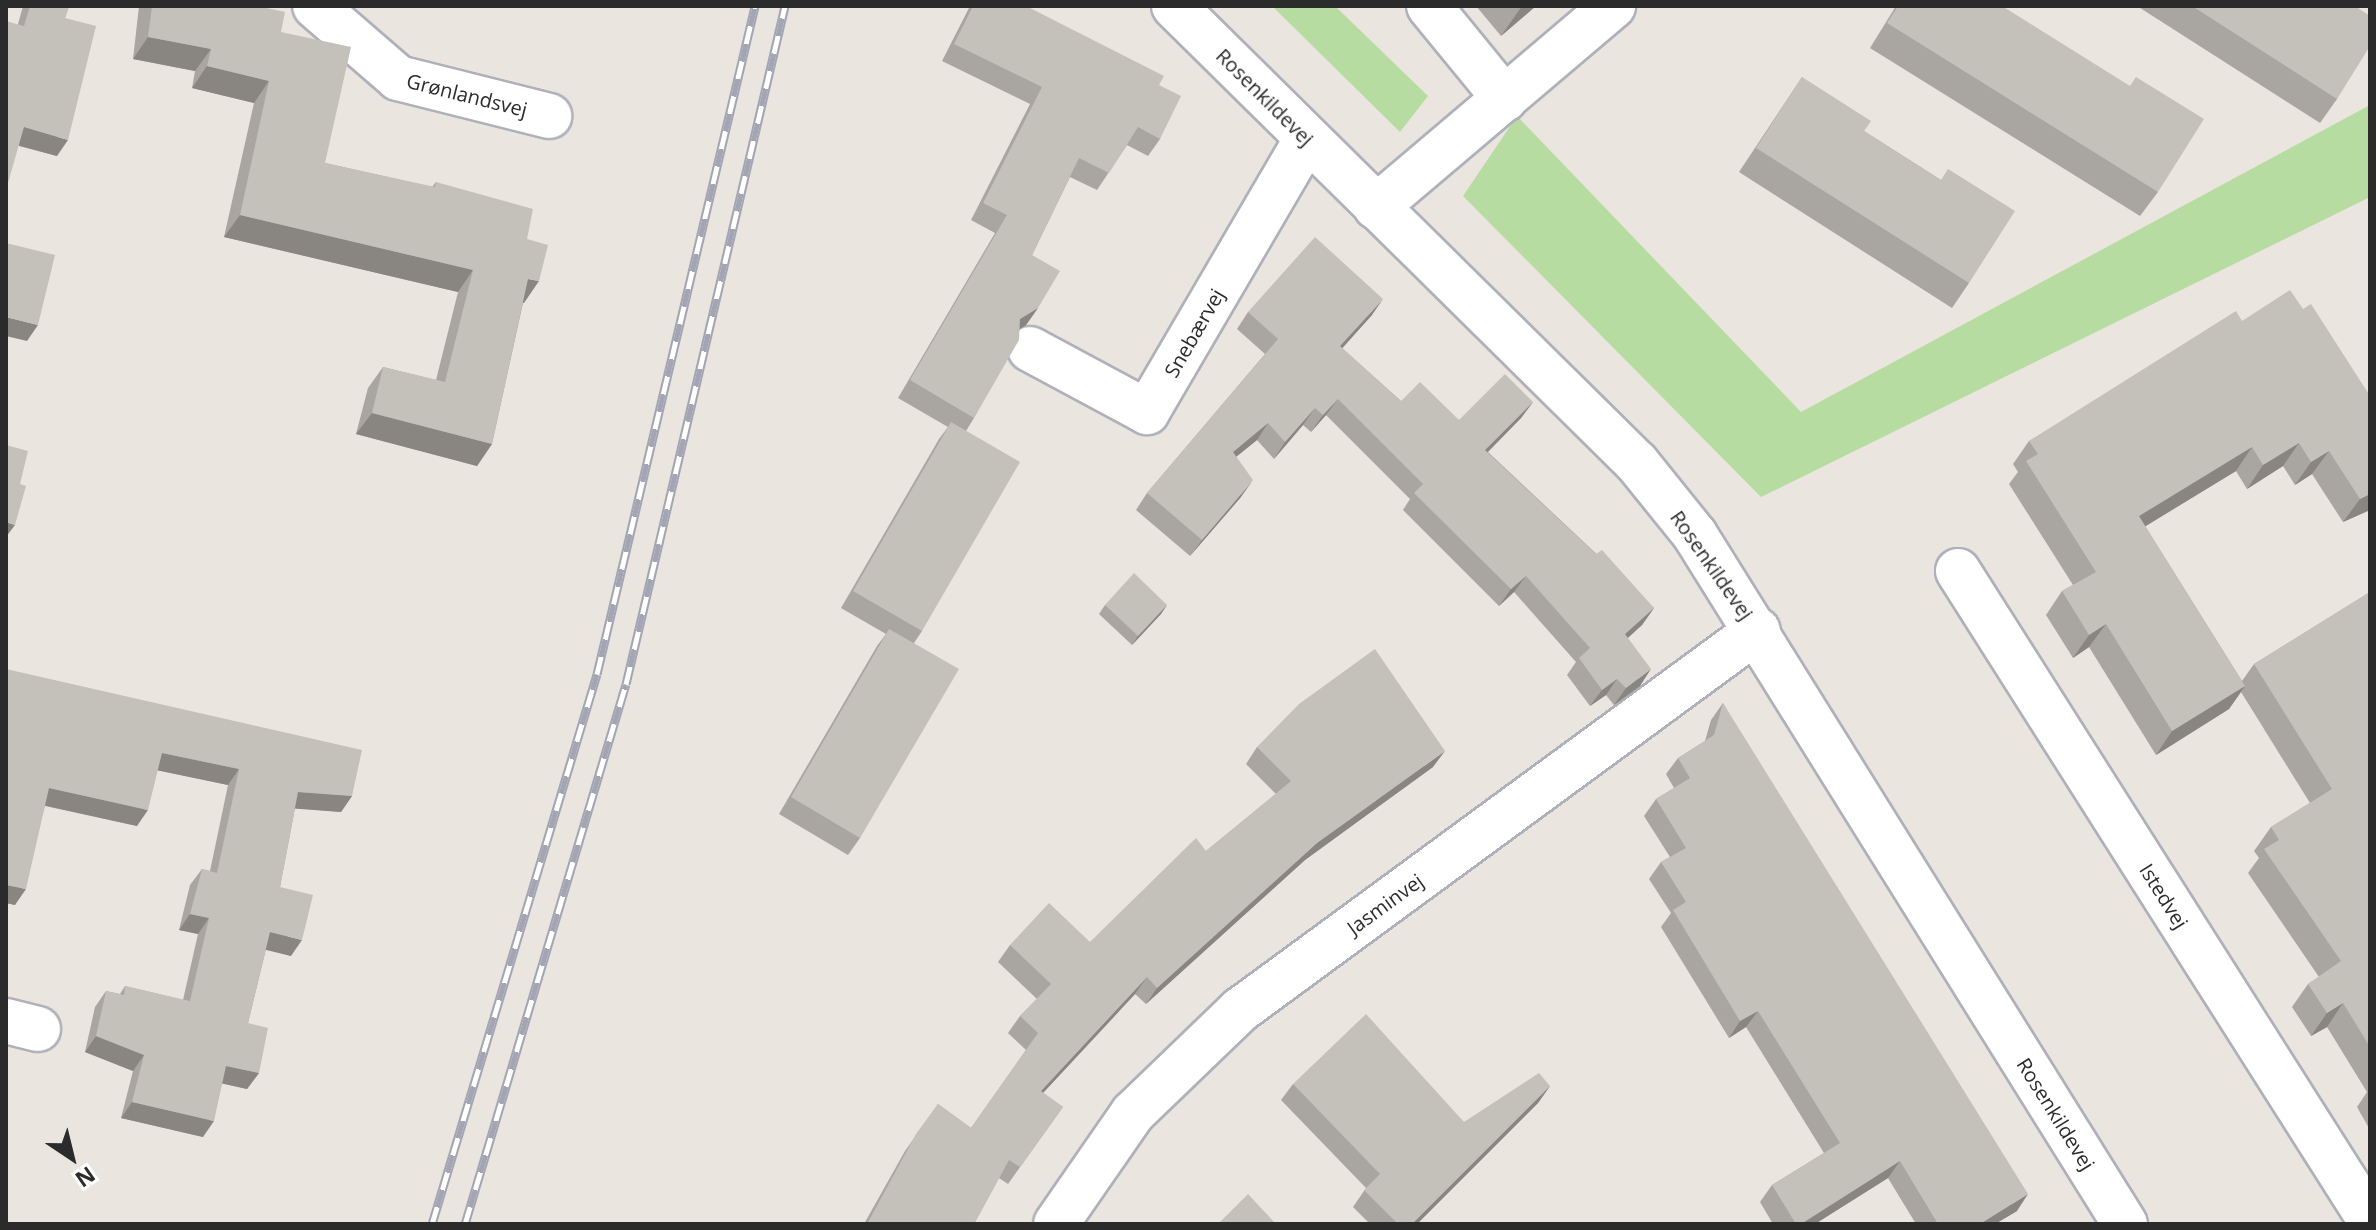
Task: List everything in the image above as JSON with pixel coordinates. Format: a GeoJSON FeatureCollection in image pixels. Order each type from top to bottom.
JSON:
{"type":"FeatureCollection","features":[{"type":"Feature","properties":{"kind":"street","name":"Grønlandsvej"},"geometry":{"type":"LineString","coordinates":[[315,6],[398,78],[549,116]]}},
{"type":"Feature","properties":{"kind":"street","name":"Rosenkildevej"},"geometry":{"type":"LineString","coordinates":[[1174,6],[1637,463],[1758,630],[2125,1224]]}},
{"type":"Feature","properties":{"kind":"street"},"geometry":{"type":"LineString","coordinates":[[1429,6],[1505,99]]}},
{"type":"Feature","properties":{"kind":"street"},"geometry":{"type":"LineString","coordinates":[[1376,207],[1613,6]]}},
{"type":"Feature","properties":{"kind":"street","name":"Snebærvej"},"geometry":{"type":"LineString","coordinates":[[1030,349],[1147,412],[1307,138]]}},
{"type":"Feature","properties":{"kind":"street","name":"Istedvej"},"geometry":{"type":"LineString","coordinates":[[1958,571],[2370,1220]]}},
{"type":"Feature","properties":{"kind":"street","name":"Jasminvej"},"geometry":{"type":"LineString","coordinates":[[1056,1224],[1133,1113],[1240,1010],[1758,630]]}},
{"type":"Feature","properties":{"kind":"green space"},"geometry":{"type":"Polygon","coordinates":[[[1272,6],[1335,6],[1428,96],[1400,132],[1272,6]]]}},
{"type":"Feature","properties":{"kind":"green space"},"geometry":{"type":"Polygon","coordinates":[[[2370,105],[2370,197],[1761,497],[1463,196],[1517,116],[1801,412],[2370,105]]]}},
{"type":"Feature","properties":{"kind":"building"},"geometry":{"type":"Polygon","coordinates":[[[30,6],[69,6],[65,18],[96,26],[68,140],[24,127],[6,190],[6,21],[24,26],[30,6]]]}},
{"type":"Feature","properties":{"kind":"building"},"geometry":{"type":"Polygon","coordinates":[[[152,6],[257,6],[285,12],[281,32],[351,47],[325,163],[435,187],[436,182],[533,209],[527,239],[548,245],[539,281],[528,279],[492,444],[372,413],[383,367],[445,382],[473,270],[240,215],[269,81],[207,66],[211,49],[148,37],[152,6]]]}},
{"type":"Feature","properties":{"kind":"building"},"geometry":{"type":"Polygon","coordinates":[[[973,6],[1026,6],[1164,76],[1159,85],[1181,96],[1160,139],[1138,127],[1109,173],[1079,158],[1032,255],[1060,271],[1038,308],[1020,319],[1019,340],[974,418],[910,380],[1007,215],[983,203],[1042,87],[954,44],[973,6]]]}},
{"type":"Feature","properties":{"kind":"building"},"geometry":{"type":"Polygon","coordinates":[[[1898,6],[2002,6],[2130,86],[2136,77],[2204,119],[2158,192],[1887,23],[1898,6]]]}},
{"type":"Feature","properties":{"kind":"building"},"geometry":{"type":"Polygon","coordinates":[[[2192,6],[2355,6],[2370,16],[2370,46],[2337,99],[2192,6]]]}},
{"type":"Feature","properties":{"kind":"building"},"geometry":{"type":"Polygon","coordinates":[[[1802,77],[1871,121],[1864,131],[1941,180],[1948,169],[2015,211],[1969,283],[1756,148],[1802,77]]]}},
{"type":"Feature","properties":{"kind":"building"},"geometry":{"type":"Polygon","coordinates":[[[1315,237],[1383,299],[1340,346],[1401,401],[1420,382],[1459,420],[1505,374],[1533,402],[1485,450],[1596,554],[1602,550],[1654,608],[1625,634],[1651,669],[1626,688],[1617,679],[1602,690],[1579,658],[1590,648],[1526,576],[1511,589],[1414,493],[1423,484],[1338,399],[1323,415],[1315,408],[1285,442],[1268,423],[1233,452],[1253,480],[1202,540],[1147,493],[1278,339],[1248,312],[1315,237]]]}},
{"type":"Feature","properties":{"kind":"building"},"geometry":{"type":"Polygon","coordinates":[[[6,243],[55,255],[38,325],[6,317],[6,243]]]}},
{"type":"Feature","properties":{"kind":"building"},"geometry":{"type":"Polygon","coordinates":[[[2290,290],[2303,309],[2311,304],[2370,396],[2370,494],[2360,499],[2329,451],[2311,462],[2299,443],[2263,465],[2252,447],[2139,516],[2245,686],[2172,731],[2106,624],[2089,635],[2062,591],[2096,572],[2026,461],[2038,454],[2029,441],[2236,311],[2242,321],[2290,290]]]}},
{"type":"Feature","properties":{"kind":"building"},"geometry":{"type":"Polygon","coordinates":[[[951,422],[1020,462],[922,631],[853,591],[951,422]]]}},
{"type":"Feature","properties":{"kind":"building"},"geometry":{"type":"Polygon","coordinates":[[[6,445],[28,451],[20,484],[26,486],[15,525],[6,522],[6,445]]]}},
{"type":"Feature","properties":{"kind":"building"},"geometry":{"type":"Polygon","coordinates":[[[1134,573],[1167,605],[1138,636],[1105,605],[1134,573]]]}},
{"type":"Feature","properties":{"kind":"building"},"geometry":{"type":"Polygon","coordinates":[[[2370,592],[2370,1047],[2343,1003],[2327,1013],[2308,984],[2341,961],[2264,849],[2279,840],[2271,827],[2332,789],[2254,664],[2370,592]]]}},
{"type":"Feature","properties":{"kind":"building"},"geometry":{"type":"Polygon","coordinates":[[[889,629],[959,669],[860,838],[791,797],[889,629]]]}},
{"type":"Feature","properties":{"kind":"building"},"geometry":{"type":"Polygon","coordinates":[[[1375,649],[1445,751],[1317,843],[1157,988],[1147,977],[1041,1091],[1063,1107],[1020,1167],[1009,1160],[974,1224],[867,1224],[916,1134],[938,1104],[971,1128],[1038,1033],[1020,1016],[1051,984],[1010,945],[1049,903],[1090,942],[1196,838],[1206,851],[1291,781],[1257,747],[1299,704],[1375,649]]]}},
{"type":"Feature","properties":{"kind":"building"},"geometry":{"type":"Polygon","coordinates":[[[6,669],[362,750],[352,796],[298,792],[280,887],[313,895],[302,940],[270,932],[248,1023],[268,1028],[259,1073],[226,1066],[214,1121],[132,1102],[144,1055],[96,1036],[106,991],[124,995],[125,986],[190,1001],[209,918],[190,914],[202,869],[217,873],[239,769],[162,753],[148,810],[49,788],[26,889],[6,885],[6,669]]]}},
{"type":"Feature","properties":{"kind":"building"},"geometry":{"type":"Polygon","coordinates":[[[1723,703],[2028,1194],[1980,1224],[1938,1224],[1900,1161],[1801,1224],[1796,1224],[1772,1185],[1840,1143],[1758,1011],[1740,1021],[1673,910],[1686,902],[1661,862],[1686,848],[1656,799],[1690,778],[1678,758],[1714,735],[1723,703]]]}},
{"type":"Feature","properties":{"kind":"building"},"geometry":{"type":"Polygon","coordinates":[[[1366,1014],[1464,1122],[1539,1073],[1550,1086],[1412,1224],[1398,1224],[1364,1190],[1380,1174],[1293,1084],[1366,1014]]]}},
{"type":"Feature","properties":{"kind":"building"},"geometry":{"type":"Polygon","coordinates":[[[1248,1194],[1276,1224],[1218,1224],[1248,1194]]]}},
{"type":"Feature","properties":{"kind":"railway"},"geometry":{"type":"LineString","coordinates":[[432,1224],[597,674],[755,6]]}},
{"type":"Feature","properties":{"kind":"railway"},"geometry":{"type":"LineString","coordinates":[[465,1224],[626,684],[785,6]]}}]}
